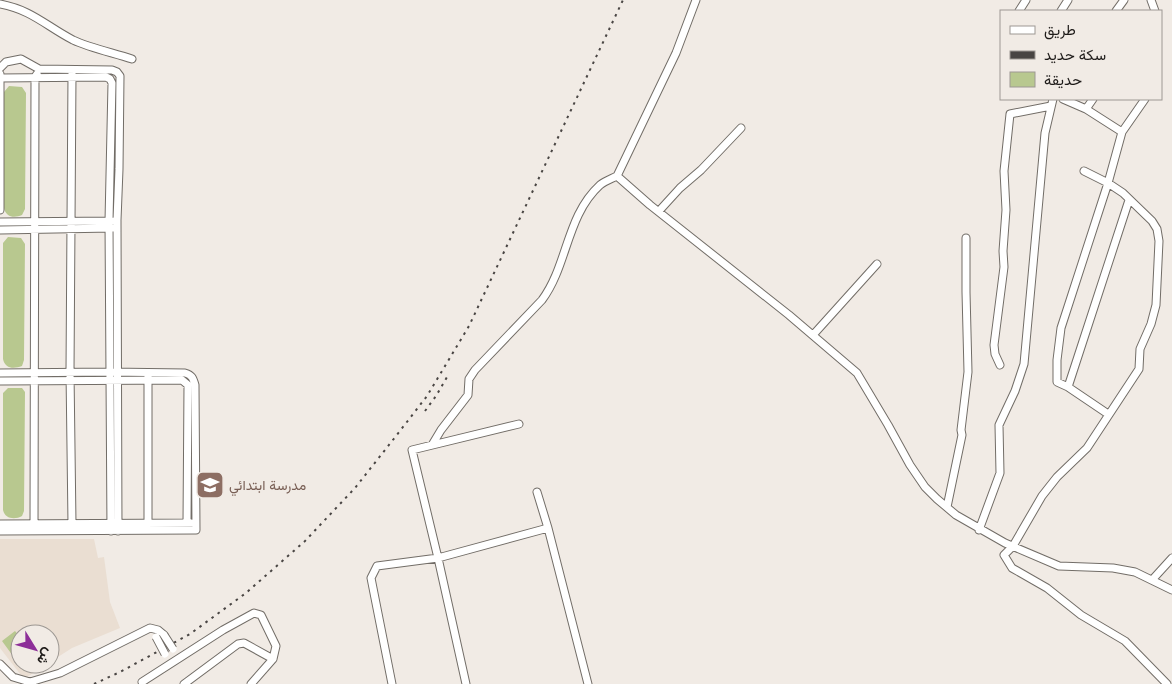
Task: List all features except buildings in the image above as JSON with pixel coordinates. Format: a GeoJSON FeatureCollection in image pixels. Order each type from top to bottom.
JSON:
{"type":"FeatureCollection","features":[{"type":"Feature","properties":{"kind":"street"},"geometry":{"type":"LineString","coordinates":[[432,445],[468,395],[468,379],[551,288],[576,217],[583,204],[601,184],[617,176],[672,61],[696,0]]}},
{"type":"Feature","properties":{"kind":"street"},"geometry":{"type":"LineString","coordinates":[[0,4],[15,7],[31,14],[73,40],[132,58]]}},
{"type":"Feature","properties":{"kind":"street"},"geometry":{"type":"LineString","coordinates":[[0,68],[6,62],[13,59],[21,59],[40,69],[106,77],[112,83],[109,225],[114,372]]}},
{"type":"Feature","properties":{"kind":"street"},"geometry":{"type":"LineString","coordinates":[[34,528],[36,381],[35,78],[40,69]]}},
{"type":"Feature","properties":{"kind":"street"},"geometry":{"type":"LineString","coordinates":[[0,210],[0,76],[35,78],[112,70],[117,72],[120,76],[114,372],[114,527]]}},
{"type":"Feature","properties":{"kind":"street"},"geometry":{"type":"LineString","coordinates":[[72,73],[70,372],[72,524]]}},
{"type":"Feature","properties":{"kind":"street"},"geometry":{"type":"LineString","coordinates":[[1065,100],[1086,109],[1122,132]]}},
{"type":"Feature","properties":{"kind":"street"},"geometry":{"type":"LineString","coordinates":[[1086,109],[1092,100]]}},
{"type":"Feature","properties":{"kind":"street"},"geometry":{"type":"LineString","coordinates":[[1108,414],[1068,387],[1057,382],[1061,328],[1108,183],[1122,132],[1144,100]]}},
{"type":"Feature","properties":{"kind":"street"},"geometry":{"type":"LineString","coordinates":[[979,530],[1000,473],[999,425],[1015,391],[1024,364],[1046,133],[1052,103],[1010,114],[1004,171],[1006,210],[1003,251],[1004,266],[994,345],[995,354],[1000,365]]}},
{"type":"Feature","properties":{"kind":"street"},"geometry":{"type":"LineString","coordinates":[[659,211],[741,128]]}},
{"type":"Feature","properties":{"kind":"street"},"geometry":{"type":"LineString","coordinates":[[1084,171],[1123,193],[1152,221],[1157,229],[1159,241],[1158,291],[1151,324],[1140,349],[1139,369],[1087,448],[1057,477],[1042,496],[1012,546],[1004,555],[1012,568],[1047,588],[1081,615],[1126,641],[1167,684]]}},
{"type":"Feature","properties":{"kind":"street"},"geometry":{"type":"LineString","coordinates":[[617,176],[650,205],[813,334],[857,372],[910,465],[925,487],[947,508],[979,530],[1059,566],[1113,568],[1135,572],[1172,590]]}},
{"type":"Feature","properties":{"kind":"street"},"geometry":{"type":"LineString","coordinates":[[1068,387],[1129,200]]}},
{"type":"Feature","properties":{"kind":"street"},"geometry":{"type":"LineString","coordinates":[[0,222],[34,226]]}},
{"type":"Feature","properties":{"kind":"street"},"geometry":{"type":"LineString","coordinates":[[0,230],[34,226],[118,224]]}},
{"type":"Feature","properties":{"kind":"street"},"geometry":{"type":"LineString","coordinates":[[947,508],[962,435],[968,372],[966,238]]}},
{"type":"Feature","properties":{"kind":"street"},"geometry":{"type":"LineString","coordinates":[[813,334],[877,264]]}},
{"type":"Feature","properties":{"kind":"street"},"geometry":{"type":"LineString","coordinates":[[148,372],[148,523]]}},
{"type":"Feature","properties":{"kind":"street"},"geometry":{"type":"LineString","coordinates":[[0,373],[148,372],[190,374],[194,378],[196,522],[196,530],[72,524],[0,531]]}},
{"type":"Feature","properties":{"kind":"street"},"geometry":{"type":"LineString","coordinates":[[23,373],[36,381]]}},
{"type":"Feature","properties":{"kind":"street"},"geometry":{"type":"LineString","coordinates":[[0,381],[182,380],[188,385],[187,523]]}},
{"type":"Feature","properties":{"kind":"street"},"geometry":{"type":"LineString","coordinates":[[466,684],[412,450],[519,424]]}},
{"type":"Feature","properties":{"kind":"street"},"geometry":{"type":"LineString","coordinates":[[537,492],[588,684]]}},
{"type":"Feature","properties":{"kind":"street"},"geometry":{"type":"LineString","coordinates":[[0,524],[34,528],[114,527],[148,523],[196,522]]}},
{"type":"Feature","properties":{"kind":"street"},"geometry":{"type":"LineString","coordinates":[[392,684],[371,578],[377,566],[438,558],[548,528]]}},
{"type":"Feature","properties":{"kind":"street"},"geometry":{"type":"LineString","coordinates":[[1152,580],[1172,558]]}},
{"type":"Feature","properties":{"kind":"street"},"geometry":{"type":"LineString","coordinates":[[141,683],[222,630],[254,613],[261,615],[276,646],[273,659],[251,684]]}},
{"type":"Feature","properties":{"kind":"street"},"geometry":{"type":"LineString","coordinates":[[0,664],[12,677],[30,682],[60,673],[150,628],[158,630],[164,635],[178,658]]}},
{"type":"Feature","properties":{"kind":"street"},"geometry":{"type":"LineString","coordinates":[[143,631],[156,637],[170,663]]}},
{"type":"Feature","properties":{"kind":"street"},"geometry":{"type":"LineString","coordinates":[[184,684],[238,644],[244,643],[273,659]]}},
{"type":"Feature","properties":{"kind":"shaded area"},"geometry":{"type":"Polygon","coordinates":[[[0,539],[94,539],[98,558],[104,557],[110,602],[120,628],[72,648],[60,656],[60,624],[10,624],[10,661],[0,648],[0,539]]]}},
{"type":"Feature","properties":{"kind":"shaded area"},"geometry":{"type":"Polygon","coordinates":[[[20,674],[32,674],[24,679],[20,674]]]}},
{"type":"Feature","properties":{"kind":"green space"},"geometry":{"type":"Polygon","coordinates":[[[9,86],[22,87],[26,93],[25,209],[22,215],[17,217],[7,214],[4,208],[4,92],[9,86]]]}},
{"type":"Feature","properties":{"kind":"green space"},"geometry":{"type":"Polygon","coordinates":[[[8,237],[21,238],[25,244],[24,360],[22,366],[16,368],[6,365],[3,359],[3,243],[8,237]]]}},
{"type":"Feature","properties":{"kind":"green space"},"geometry":{"type":"Polygon","coordinates":[[[8,388],[22,388],[25,392],[24,511],[22,516],[16,518],[8,517],[3,510],[3,393],[8,388]]]}},
{"type":"Feature","properties":{"kind":"green space"},"geometry":{"type":"Polygon","coordinates":[[[10,635],[10,652],[2,641],[10,635]]]}},
{"type":"Feature","properties":{"kind":"railway"},"geometry":{"type":"LineString","coordinates":[[94,684],[190,634],[246,593],[305,541],[355,488],[427,396],[469,326],[623,0]]}},
{"type":"Feature","properties":{"kind":"railway"},"geometry":{"type":"LineString","coordinates":[[425,411],[447,377]]}},
{"type":"Feature","properties":{"kind":"place","name":"مدرسة ابتدائي"},"geometry":{"type":"Point","coordinates":[210,485]}}]}
